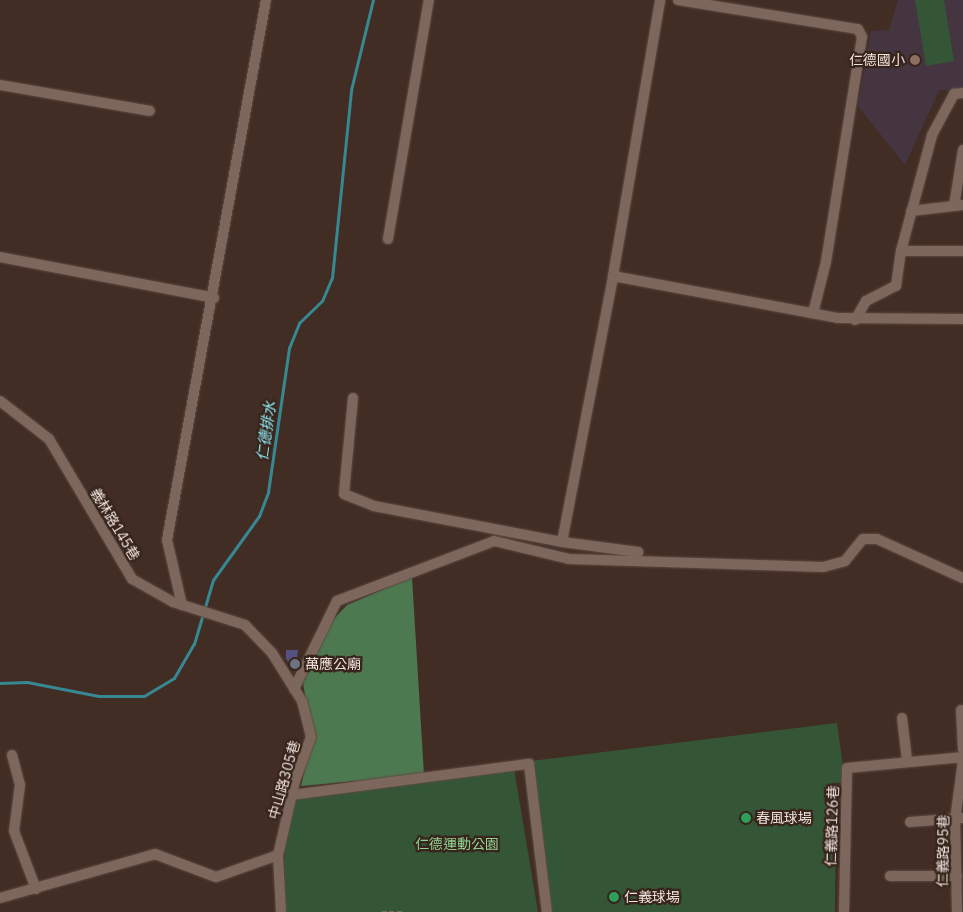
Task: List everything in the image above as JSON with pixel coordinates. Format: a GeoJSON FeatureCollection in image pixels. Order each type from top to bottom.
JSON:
{"type":"FeatureCollection","features":[{"type":"Feature","properties":{"kind":"street"},"geometry":{"type":"LineString","coordinates":[[182,605],[167,540],[214,298],[266,0]]}},
{"type":"Feature","properties":{"kind":"street"},"geometry":{"type":"LineString","coordinates":[[388,239],[429,0]]}},
{"type":"Feature","properties":{"kind":"street"},"geometry":{"type":"LineString","coordinates":[[562,542],[613,276],[660,0]]}},
{"type":"Feature","properties":{"kind":"street"},"geometry":{"type":"LineString","coordinates":[[678,0],[858,29],[862,37],[828,252],[813,313]]}},
{"type":"Feature","properties":{"kind":"street"},"geometry":{"type":"LineString","coordinates":[[0,85],[150,111]]}},
{"type":"Feature","properties":{"kind":"street"},"geometry":{"type":"LineString","coordinates":[[856,320],[866,301],[896,286],[900,251],[932,135],[954,94],[963,93]]}},
{"type":"Feature","properties":{"kind":"street"},"geometry":{"type":"LineString","coordinates":[[911,211],[959,206],[963,150]]}},
{"type":"Feature","properties":{"kind":"street"},"geometry":{"type":"LineString","coordinates":[[900,251],[963,251]]}},
{"type":"Feature","properties":{"kind":"street"},"geometry":{"type":"LineString","coordinates":[[0,257],[214,298]]}},
{"type":"Feature","properties":{"kind":"street"},"geometry":{"type":"LineString","coordinates":[[613,276],[837,318],[856,320],[963,319]]}},
{"type":"Feature","properties":{"kind":"street"},"geometry":{"type":"LineString","coordinates":[[353,398],[344,494],[374,506],[562,542],[638,552]]}},
{"type":"Feature","properties":{"kind":"street","name":"義林路145巷"},"geometry":{"type":"LineString","coordinates":[[0,401],[48,439],[132,579],[182,605],[244,625],[272,653],[294,689]]}},
{"type":"Feature","properties":{"kind":"street"},"geometry":{"type":"LineString","coordinates":[[294,689],[337,601],[494,541],[569,559],[824,567],[845,560],[863,539],[877,539],[963,578]]}},
{"type":"Feature","properties":{"kind":"street","name":"中山路305巷"},"geometry":{"type":"LineString","coordinates":[[281,912],[278,855],[292,795],[312,737],[302,701],[294,689]]}},
{"type":"Feature","properties":{"kind":"street"},"geometry":{"type":"LineString","coordinates":[[961,710],[963,748]]}},
{"type":"Feature","properties":{"kind":"street"},"geometry":{"type":"LineString","coordinates":[[902,718],[907,760]]}},
{"type":"Feature","properties":{"kind":"street"},"geometry":{"type":"LineString","coordinates":[[12,755],[20,785],[14,831],[36,889]]}},
{"type":"Feature","properties":{"kind":"street","name":"仁義路126巷"},"geometry":{"type":"LineString","coordinates":[[844,912],[847,768],[907,760],[963,757]]}},
{"type":"Feature","properties":{"kind":"street","name":"仁義路95巷"},"geometry":{"type":"LineString","coordinates":[[957,912],[956,876],[963,761]]}},
{"type":"Feature","properties":{"kind":"street"},"geometry":{"type":"LineString","coordinates":[[292,795],[529,764],[547,912]]}},
{"type":"Feature","properties":{"kind":"street"},"geometry":{"type":"LineString","coordinates":[[910,822],[959,819]]}},
{"type":"Feature","properties":{"kind":"street"},"geometry":{"type":"LineString","coordinates":[[0,898],[36,889],[116,862],[154,854],[216,877],[278,855]]}},
{"type":"Feature","properties":{"kind":"street"},"geometry":{"type":"LineString","coordinates":[[890,876],[956,876]]}},
{"type":"Feature","properties":{"kind":"path"},"geometry":{"type":"LineString","coordinates":[[382,912],[402,912]]}},
{"type":"Feature","properties":{"kind":"shaded area","name":"仁德國小"},"geometry":{"type":"Polygon","coordinates":[[[898,0],[963,0],[963,90],[939,90],[905,165],[858,106],[871,31],[889,30],[898,0]]]}},
{"type":"Feature","properties":{"kind":"green space"},"geometry":{"type":"Polygon","coordinates":[[[915,0],[944,0],[954,61],[926,66],[915,0]]]}},
{"type":"Feature","properties":{"kind":"green space"},"geometry":{"type":"Polygon","coordinates":[[[412,577],[424,775],[301,786],[312,738],[303,683],[330,623],[347,605],[412,577]]]}},
{"type":"Feature","properties":{"kind":"green space"},"geometry":{"type":"Polygon","coordinates":[[[837,723],[845,782],[836,783],[835,912],[542,912],[523,762],[837,723]]]}},
{"type":"Feature","properties":{"kind":"green space","name":"仁德運動公園"},"geometry":{"type":"Polygon","coordinates":[[[514,769],[538,912],[285,912],[284,831],[295,794],[514,769]]]}},
{"type":"Feature","properties":{"kind":"building","name":"萬應公廟"},"geometry":{"type":"Polygon","coordinates":[[[286,650],[298,650],[295,671],[286,659],[286,650]]]}},
{"type":"Feature","properties":{"kind":"waterway","name":"仁德排水"},"geometry":{"type":"LineString","coordinates":[[0,683],[27,682],[99,696],[144,696],[174,678],[194,644],[213,580],[259,516],[268,492],[289,348],[299,323],[322,301],[332,278],[351,90],[373,0]]}},
{"type":"Feature","properties":{"kind":"place","name":"仁德國小"},"geometry":{"type":"Point","coordinates":[915,60]}},
{"type":"Feature","properties":{"kind":"place","name":"萬應公廟"},"geometry":{"type":"Point","coordinates":[295,664]}},
{"type":"Feature","properties":{"kind":"place","name":"春風球場"},"geometry":{"type":"Point","coordinates":[746,818]}},
{"type":"Feature","properties":{"kind":"place","name":"仁義球場"},"geometry":{"type":"Point","coordinates":[614,897]}}]}
